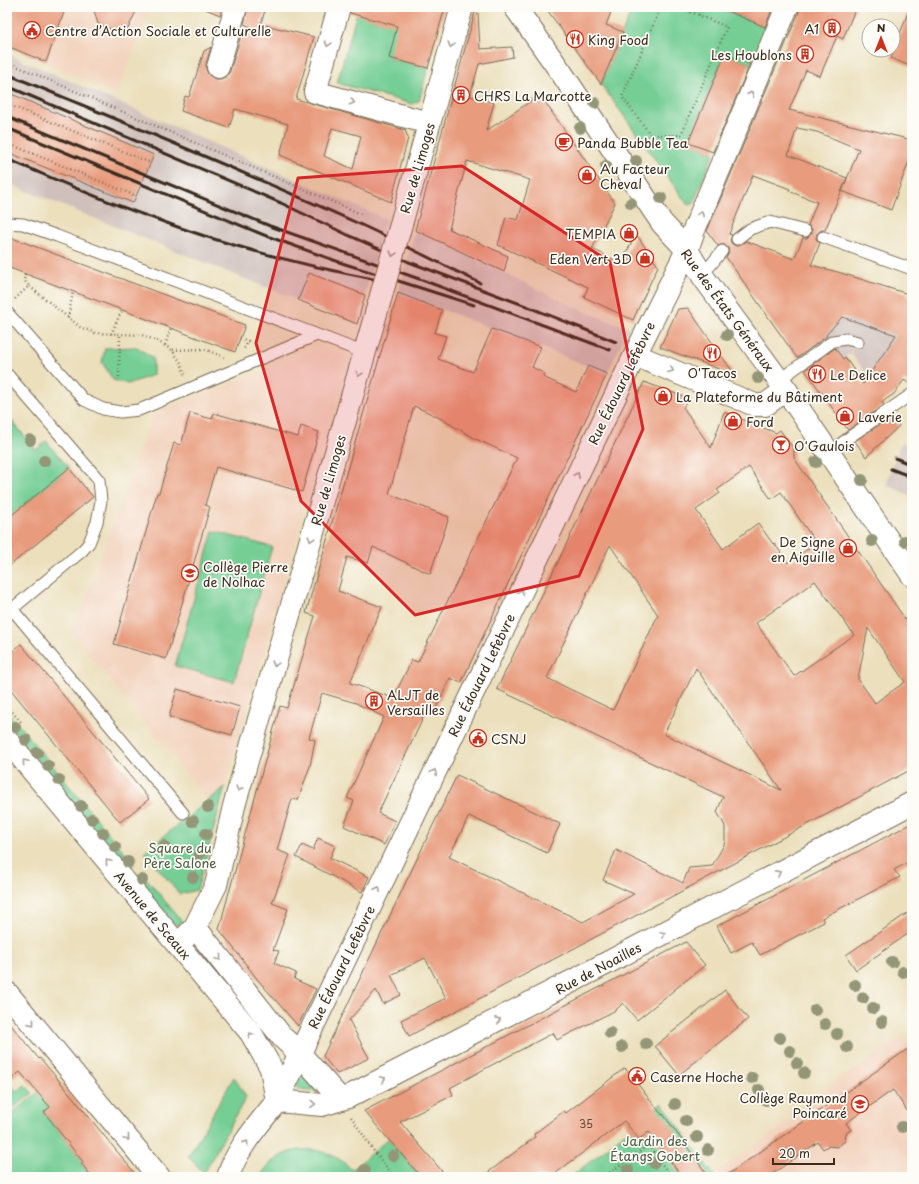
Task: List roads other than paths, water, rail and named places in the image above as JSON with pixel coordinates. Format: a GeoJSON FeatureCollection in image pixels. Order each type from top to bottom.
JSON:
{"type":"FeatureCollection","features":[{"type":"Feature","properties":{"kind":"street"},"geometry":{"type":"LineString","coordinates":[[218,67],[236,7]]}},
{"type":"Feature","properties":{"kind":"street"},"geometry":{"type":"LineString","coordinates":[[339,7],[315,92],[429,123]]}},
{"type":"Feature","properties":{"kind":"street","name":"Rue de Limoges"},"geometry":{"type":"LineString","coordinates":[[178,945],[195,927],[216,885],[234,806],[365,353],[462,7]]}},
{"type":"Feature","properties":{"kind":"street","name":"Rue des États Généraux"},"geometry":{"type":"LineString","coordinates":[[515,7],[563,75],[662,223],[687,250],[708,284],[782,385],[912,575]]}},
{"type":"Feature","properties":{"kind":"street","name":"Rue Édouard Lefebvre"},"geometry":{"type":"LineString","coordinates":[[228,1177],[230,1170],[242,1148],[277,1101],[635,354],[687,250],[787,7]]}},
{"type":"Feature","properties":{"kind":"street"},"geometry":{"type":"LineString","coordinates":[[635,354],[755,405],[765,405],[782,385]]}},
{"type":"Feature","properties":{"kind":"street","name":"Avenue de Sceaux"},"geometry":{"type":"LineString","coordinates":[[7,740],[250,1033],[271,1068],[277,1101]]}},
{"type":"Feature","properties":{"kind":"street","name":"Rue de Noailles"},"geometry":{"type":"LineString","coordinates":[[277,1101],[322,1104],[342,1103],[348,1097],[912,803]]}},
{"type":"Feature","properties":{"kind":"street","name":"Avenue de Sceaux"},"geometry":{"type":"LineString","coordinates":[[195,927],[283,1038],[300,1054],[342,1103]]}},
{"type":"Feature","properties":{"kind":"street"},"geometry":{"type":"LineString","coordinates":[[7,993],[159,1177]]}},
{"type":"Feature","properties":{"kind":"lane"},"geometry":{"type":"LineString","coordinates":[[737,238],[750,229],[770,222],[805,231]]}},
{"type":"Feature","properties":{"kind":"lane"},"geometry":{"type":"LineString","coordinates":[[7,223],[23,224],[57,236],[365,353]]}},
{"type":"Feature","properties":{"kind":"lane"},"geometry":{"type":"LineString","coordinates":[[823,238],[912,269]]}},
{"type":"Feature","properties":{"kind":"lane"},"geometry":{"type":"LineString","coordinates":[[710,266],[722,251]]}},
{"type":"Feature","properties":{"kind":"lane"},"geometry":{"type":"LineString","coordinates":[[7,312],[84,400],[103,409],[120,412],[139,410],[317,336]]}},
{"type":"Feature","properties":{"kind":"lane"},"geometry":{"type":"LineString","coordinates":[[782,385],[833,341],[846,339],[858,342]]}},
{"type":"Feature","properties":{"kind":"lane"},"geometry":{"type":"LineString","coordinates":[[7,374],[99,480],[101,502],[93,533],[82,552],[10,611],[183,813]]}},
{"type":"Feature","properties":{"kind":"lane"},"geometry":{"type":"LineString","coordinates":[[829,454],[851,436],[912,394]]}},
{"type":"Feature","properties":{"kind":"railway"},"geometry":{"type":"LineString","coordinates":[[7,74],[182,146],[312,203],[355,222],[480,283]]}},
{"type":"Feature","properties":{"kind":"railway"},"geometry":{"type":"LineString","coordinates":[[7,86],[281,203],[409,262],[616,342]]}},
{"type":"Feature","properties":{"kind":"railway"},"geometry":{"type":"LineString","coordinates":[[7,117],[270,226],[422,280],[610,350]]}},
{"type":"Feature","properties":{"kind":"railway"},"geometry":{"type":"LineString","coordinates":[[7,128],[264,235],[342,263],[474,305]]}},
{"type":"Feature","properties":{"kind":"railway"},"geometry":{"type":"LineString","coordinates":[[7,159],[79,190],[209,238],[295,262],[383,281]]}},
{"type":"Feature","properties":{"kind":"railway"},"geometry":{"type":"LineString","coordinates":[[895,458],[912,465]]}},
{"type":"Feature","properties":{"kind":"railway"},"geometry":{"type":"LineString","coordinates":[[891,469],[912,477]]}},
{"type":"Feature","properties":{"kind":"place","name":"A1"},"geometry":{"type":"Point","coordinates":[832,28]}},
{"type":"Feature","properties":{"kind":"place","name":"Centre d’Action Sociale et Culturelle"},"geometry":{"type":"Point","coordinates":[32,30]}},
{"type":"Feature","properties":{"kind":"place","name":"King Food"},"geometry":{"type":"Point","coordinates":[575,39]}},
{"type":"Feature","properties":{"kind":"place","name":"Les Houblons"},"geometry":{"type":"Point","coordinates":[805,54]}},
{"type":"Feature","properties":{"kind":"place","name":"CHRS La Marcotte"},"geometry":{"type":"Point","coordinates":[461,95]}},
{"type":"Feature","properties":{"kind":"place","name":"Panda Bubble Tea"},"geometry":{"type":"Point","coordinates":[564,142]}},
{"type":"Feature","properties":{"kind":"place","name":"Au Facteur Cheval"},"geometry":{"type":"Point","coordinates":[587,175]}},
{"type":"Feature","properties":{"kind":"place","name":"TEMPIA"},"geometry":{"type":"Point","coordinates":[629,233]}},
{"type":"Feature","properties":{"kind":"place","name":"Eden Vert 3D"},"geometry":{"type":"Point","coordinates":[645,258]}},
{"type":"Feature","properties":{"kind":"place","name":"O'Tacos"},"geometry":{"type":"Point","coordinates":[712,353]}},
{"type":"Feature","properties":{"kind":"place","name":"Le Delice"},"geometry":{"type":"Point","coordinates":[817,374]}},
{"type":"Feature","properties":{"kind":"place","name":"La Plateforme du Bâtiment"},"geometry":{"type":"Point","coordinates":[663,396]}},
{"type":"Feature","properties":{"kind":"place","name":"Laverie"},"geometry":{"type":"Point","coordinates":[845,416]}},
{"type":"Feature","properties":{"kind":"place","name":"Ford"},"geometry":{"type":"Point","coordinates":[733,421]}},
{"type":"Feature","properties":{"kind":"place","name":"O'Gaulois"},"geometry":{"type":"Point","coordinates":[781,445]}},
{"type":"Feature","properties":{"kind":"place","name":"De Signe en Aiguille"},"geometry":{"type":"Point","coordinates":[848,548]}},
{"type":"Feature","properties":{"kind":"place","name":"Collège Pierre de Nolhac"},"geometry":{"type":"Point","coordinates":[190,573]}},
{"type":"Feature","properties":{"kind":"place","name":"ALJT de Versailles"},"geometry":{"type":"Point","coordinates":[374,701]}},
{"type":"Feature","properties":{"kind":"place","name":"CSNJ"},"geometry":{"type":"Point","coordinates":[478,738]}},
{"type":"Feature","properties":{"kind":"place","name":"Caserne Hoche"},"geometry":{"type":"Point","coordinates":[637,1076]}},
{"type":"Feature","properties":{"kind":"place","name":"Collège Raymond Poincaré"},"geometry":{"type":"Point","coordinates":[860,1104]}},
{"type":"Feature","properties":{"kind":"park label","name":"Square du Père Salone"},"geometry":{"type":"Point","coordinates":[180,854]}},
{"type":"Feature","properties":{"kind":"park label","name":"Jardin des Étangs Gobert"},"geometry":{"type":"Point","coordinates":[655,1148]}}]}
